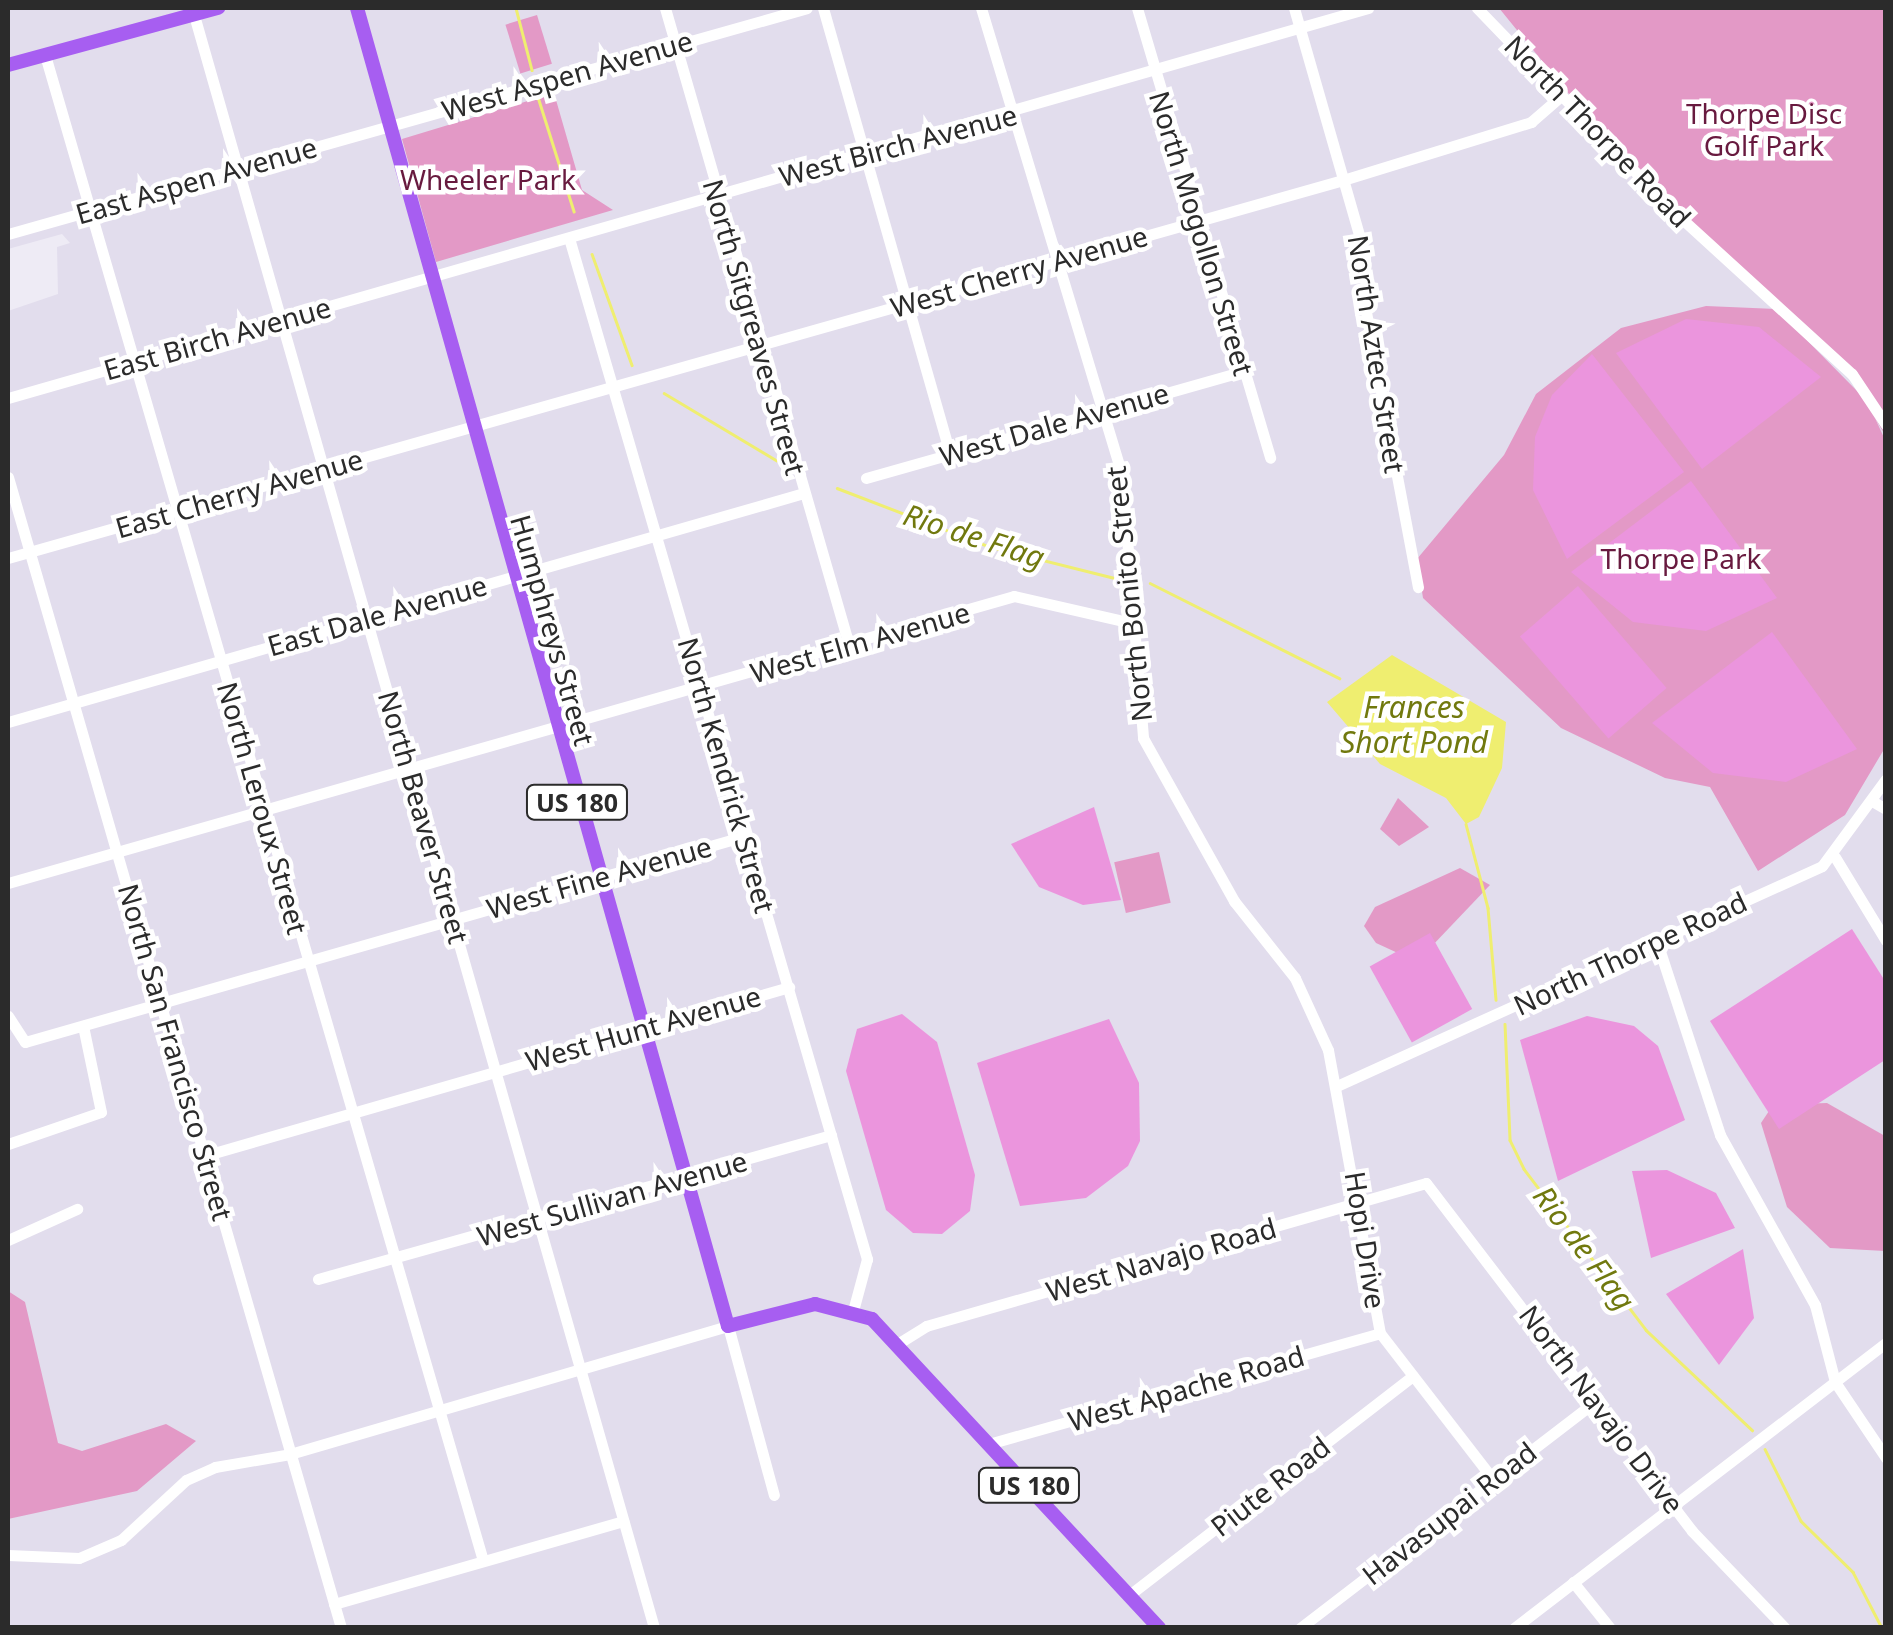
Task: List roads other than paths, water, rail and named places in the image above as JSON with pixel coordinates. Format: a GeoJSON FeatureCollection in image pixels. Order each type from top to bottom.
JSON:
{"type":"FeatureCollection","features":[{"type":"Feature","properties":{"kind":"main road"},"geometry":{"type":"LineString","coordinates":[[8,65],[193,11],[218,8]]}},
{"type":"Feature","properties":{"kind":"main road","name":"Humphreys Street"},"geometry":{"type":"LineString","coordinates":[[357,8],[426,278],[728,1326]]}},
{"type":"Feature","properties":{"kind":"main road","name":"US 180"},"geometry":{"type":"LineString","coordinates":[[728,1326],[799,1305],[853,1312],[899,1343],[1158,1628]]}},
{"type":"Feature","properties":{"kind":"street","name":"North Sitgreaves Street"},"geometry":{"type":"LineString","coordinates":[[665,8],[849,645]]}},
{"type":"Feature","properties":{"kind":"street","name":"West Aspen Avenue"},"geometry":{"type":"LineString","coordinates":[[385,126],[807,8]]}},
{"type":"Feature","properties":{"kind":"street"},"geometry":{"type":"LineString","coordinates":[[823,8],[950,454]]}},
{"type":"Feature","properties":{"kind":"street","name":"North Bonito Street"},"geometry":{"type":"LineString","coordinates":[[980,8],[1052,261],[1122,476],[1151,759],[1234,901],[1304,994],[1339,1085]]}},
{"type":"Feature","properties":{"kind":"street","name":"North Mogollon Street"},"geometry":{"type":"LineString","coordinates":[[1137,8],[1270,458]]}},
{"type":"Feature","properties":{"kind":"street","name":"North Aztec Street"},"geometry":{"type":"LineString","coordinates":[[1294,8],[1365,256],[1366,312],[1418,587]]}},
{"type":"Feature","properties":{"kind":"street","name":"West Birch Avenue"},"geometry":{"type":"LineString","coordinates":[[426,278],[1010,116],[1368,8]]}},
{"type":"Feature","properties":{"kind":"street","name":"North Thorpe Road"},"geometry":{"type":"LineString","coordinates":[[1477,8],[1560,97],[1852,374],[1886,425]]}},
{"type":"Feature","properties":{"kind":"street","name":"North Beaver Street"},"geometry":{"type":"LineString","coordinates":[[193,11],[654,1628]]}},
{"type":"Feature","properties":{"kind":"street","name":"North Leroux Street"},"geometry":{"type":"LineString","coordinates":[[45,55],[483,1561]]}},
{"type":"Feature","properties":{"kind":"street","name":"West Cherry Avenue"},"geometry":{"type":"LineString","coordinates":[[470,427],[1343,180],[1531,122],[1560,97]]}},
{"type":"Feature","properties":{"kind":"street","name":"East Aspen Avenue"},"geometry":{"type":"LineString","coordinates":[[8,234],[385,126]]}},
{"type":"Feature","properties":{"kind":"street","name":"North Kendrick Street"},"geometry":{"type":"LineString","coordinates":[[569,238],[867,1259],[853,1312]]}},
{"type":"Feature","properties":{"kind":"street","name":"East Birch Avenue"},"geometry":{"type":"LineString","coordinates":[[8,398],[426,278]]}},
{"type":"Feature","properties":{"kind":"street","name":"West Dale Avenue"},"geometry":{"type":"LineString","coordinates":[[866,478],[1243,371]]}},
{"type":"Feature","properties":{"kind":"street","name":"East Cherry Avenue"},"geometry":{"type":"LineString","coordinates":[[8,558],[470,427]]}},
{"type":"Feature","properties":{"kind":"street","name":"North San Francisco Street"},"geometry":{"type":"LineString","coordinates":[[8,477],[76,701],[341,1628]]}},
{"type":"Feature","properties":{"kind":"street","name":"East Dale Avenue"},"geometry":{"type":"LineString","coordinates":[[8,722],[366,617],[658,540],[804,493]]}},
{"type":"Feature","properties":{"kind":"street","name":"West Elm Avenue"},"geometry":{"type":"LineString","coordinates":[[8,884],[554,726],[1032,594],[1136,624]]}},
{"type":"Feature","properties":{"kind":"street"},"geometry":{"type":"LineString","coordinates":[[1886,779],[1834,857],[1886,940]]}},
{"type":"Feature","properties":{"kind":"street"},"geometry":{"type":"LineString","coordinates":[[1872,800],[1886,809]]}},
{"type":"Feature","properties":{"kind":"street","name":"West Fine Avenue"},"geometry":{"type":"LineString","coordinates":[[8,1016],[12,1033],[24,1042],[745,836]]}},
{"type":"Feature","properties":{"kind":"street","name":"North Thorpe Road"},"geometry":{"type":"LineString","coordinates":[[1339,1085],[1834,857]]}},
{"type":"Feature","properties":{"kind":"street"},"geometry":{"type":"LineString","coordinates":[[1656,939],[1714,1120],[1816,1305],[1835,1382],[1886,1458]]}},
{"type":"Feature","properties":{"kind":"street","name":"West Hunt Avenue"},"geometry":{"type":"LineString","coordinates":[[207,1155],[789,987]]}},
{"type":"Feature","properties":{"kind":"street"},"geometry":{"type":"LineString","coordinates":[[8,1144],[90,1120],[104,1099],[82,1026]]}},
{"type":"Feature","properties":{"kind":"street","name":"Hopi Drive"},"geometry":{"type":"LineString","coordinates":[[1339,1085],[1362,1202],[1380,1333],[1492,1478]]}},
{"type":"Feature","properties":{"kind":"street","name":"West Sullivan Avenue"},"geometry":{"type":"LineString","coordinates":[[318,1278],[394,1262],[831,1136]]}},
{"type":"Feature","properties":{"kind":"street","name":"West Navajo Road"},"geometry":{"type":"LineString","coordinates":[[899,1343],[926,1326],[1426,1183]]}},
{"type":"Feature","properties":{"kind":"street","name":"North Navajo Drive"},"geometry":{"type":"LineString","coordinates":[[1426,1183],[1598,1399],[1674,1503],[1786,1628]]}},
{"type":"Feature","properties":{"kind":"street"},"geometry":{"type":"LineString","coordinates":[[8,1240],[77,1209]]}},
{"type":"Feature","properties":{"kind":"street"},"geometry":{"type":"LineString","coordinates":[[8,1555],[79,1558],[120,1540],[186,1480],[584,1372],[728,1326]]}},
{"type":"Feature","properties":{"kind":"street","name":"Humphreys Street"},"geometry":{"type":"LineString","coordinates":[[728,1326],[774,1496]]}},
{"type":"Feature","properties":{"kind":"street","name":"West Apache Road"},"geometry":{"type":"LineString","coordinates":[[992,1443],[1380,1333]]}},
{"type":"Feature","properties":{"kind":"street"},"geometry":{"type":"LineString","coordinates":[[1514,1628],[1886,1343]]}},
{"type":"Feature","properties":{"kind":"street","name":"Piute Road"},"geometry":{"type":"LineString","coordinates":[[1128,1596],[1412,1376]]}},
{"type":"Feature","properties":{"kind":"street","name":"Havasupai Road"},"geometry":{"type":"LineString","coordinates":[[1300,1628],[1598,1399]]}},
{"type":"Feature","properties":{"kind":"street"},"geometry":{"type":"LineString","coordinates":[[334,1604],[623,1521]]}},
{"type":"Feature","properties":{"kind":"street"},"geometry":{"type":"LineString","coordinates":[[1573,1582],[1610,1628]]}},
{"type":"Feature","properties":{"kind":"water","name":"Frances Short Pond"},"geometry":{"type":"Polygon","coordinates":[[[1392,655],[1506,722],[1502,768],[1479,817],[1466,824],[1446,798],[1380,764],[1327,702],[1392,655]]]}},
{"type":"Feature","properties":{"kind":"waterway","name":"Rio de Flag"},"geometry":{"type":"LineString","coordinates":[[516,8],[532,70]]}},
{"type":"Feature","properties":{"kind":"waterway","name":"Rio de Flag"},"geometry":{"type":"LineString","coordinates":[[538,97],[574,211]]}},
{"type":"Feature","properties":{"kind":"waterway","name":"Rio de Flag"},"geometry":{"type":"LineString","coordinates":[[592,254],[632,365]]}},
{"type":"Feature","properties":{"kind":"waterway","name":"Rio de Flag"},"geometry":{"type":"LineString","coordinates":[[664,393],[776,460]]}},
{"type":"Feature","properties":{"kind":"waterway","name":"Rio de Flag"},"geometry":{"type":"LineString","coordinates":[[837,488],[991,547],[1114,578]]}},
{"type":"Feature","properties":{"kind":"waterway","name":"Rio de Flag"},"geometry":{"type":"LineString","coordinates":[[1150,583],[1339,678]]}},
{"type":"Feature","properties":{"kind":"waterway","name":"Rio de Flag"},"geometry":{"type":"LineString","coordinates":[[1466,824],[1488,908],[1496,1000]]}},
{"type":"Feature","properties":{"kind":"waterway","name":"Rio de Flag"},"geometry":{"type":"LineString","coordinates":[[1505,1024],[1510,1140],[1524,1169],[1646,1330],[1752,1430]]}},
{"type":"Feature","properties":{"kind":"waterway","name":"Rio de Flag"},"geometry":{"type":"LineString","coordinates":[[1765,1449],[1801,1521],[1853,1572],[1882,1628]]}},
{"type":"Feature","properties":{"kind":"park label","name":"Thorpe Disc Golf Park"},"geometry":{"type":"Point","coordinates":[1764,129]}},
{"type":"Feature","properties":{"kind":"park label","name":"Wheeler Park"},"geometry":{"type":"Point","coordinates":[488,179]}},
{"type":"Feature","properties":{"kind":"park label","name":"Thorpe Park"},"geometry":{"type":"Point","coordinates":[1681,558]}}]}
